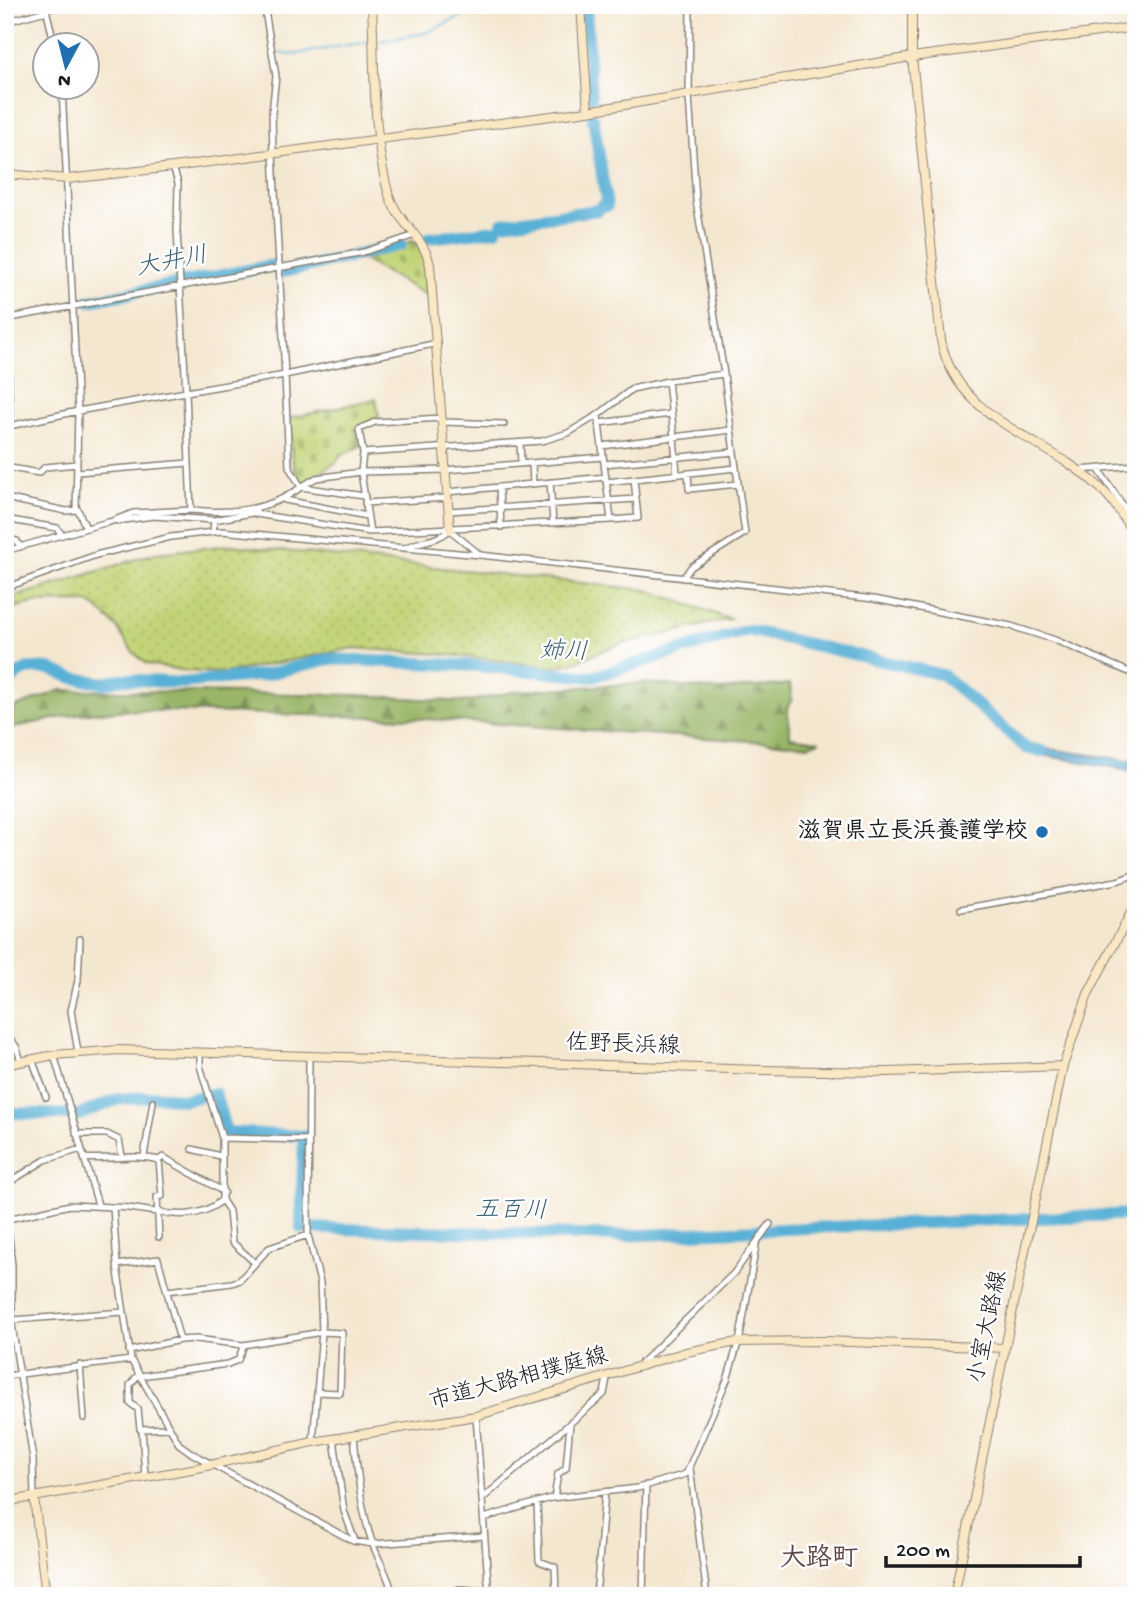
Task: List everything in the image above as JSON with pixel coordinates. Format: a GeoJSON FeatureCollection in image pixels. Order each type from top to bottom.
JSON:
{"type":"FeatureCollection","features":[{"type":"Feature","properties":{"kind":"street"},"geometry":{"type":"LineString","coordinates":[[5,22],[52,5]]}},
{"type":"Feature","properties":{"kind":"street"},"geometry":{"type":"LineString","coordinates":[[264,5],[275,64],[273,154],[281,268],[289,467],[301,488]]}},
{"type":"Feature","properties":{"kind":"street"},"geometry":{"type":"LineString","coordinates":[[372,5],[378,141],[388,194],[397,215],[427,250],[438,344],[450,530],[480,555]]}},
{"type":"Feature","properties":{"kind":"street"},"geometry":{"type":"LineString","coordinates":[[581,5],[588,111]]}},
{"type":"Feature","properties":{"kind":"street"},"geometry":{"type":"LineString","coordinates":[[683,578],[691,567],[745,533],[724,374],[696,200],[689,96],[690,5]]}},
{"type":"Feature","properties":{"kind":"street"},"geometry":{"type":"LineString","coordinates":[[912,5],[912,57],[941,340],[949,369],[964,392],[979,406],[1078,470],[1115,504],[1136,539]]}},
{"type":"Feature","properties":{"kind":"street"},"geometry":{"type":"LineString","coordinates":[[46,8],[52,32]]}},
{"type":"Feature","properties":{"kind":"street"},"geometry":{"type":"LineString","coordinates":[[5,174],[68,179],[378,141],[689,96],[912,57],[1136,27]]}},
{"type":"Feature","properties":{"kind":"street"},"geometry":{"type":"LineString","coordinates":[[63,102],[78,411],[76,510],[86,528]]}},
{"type":"Feature","properties":{"kind":"street"},"geometry":{"type":"LineString","coordinates":[[173,167],[178,183],[180,288],[191,510]]}},
{"type":"Feature","properties":{"kind":"street"},"geometry":{"type":"LineString","coordinates":[[415,235],[364,252],[6,319],[8,427],[78,411],[285,375],[438,344]]}},
{"type":"Feature","properties":{"kind":"street"},"geometry":{"type":"LineString","coordinates":[[363,453],[542,441],[568,433],[598,415],[632,389],[668,381],[724,374]]}},
{"type":"Feature","properties":{"kind":"street"},"geometry":{"type":"LineString","coordinates":[[668,381],[677,474]]}},
{"type":"Feature","properties":{"kind":"street"},"geometry":{"type":"LineString","coordinates":[[599,423],[671,414]]}},
{"type":"Feature","properties":{"kind":"street"},"geometry":{"type":"LineString","coordinates":[[598,415],[611,520]]}},
{"type":"Feature","properties":{"kind":"street"},"geometry":{"type":"LineString","coordinates":[[370,532],[361,472],[363,453],[359,429],[375,422],[443,420],[505,424]]}},
{"type":"Feature","properties":{"kind":"street"},"geometry":{"type":"LineString","coordinates":[[602,446],[731,430]]}},
{"type":"Feature","properties":{"kind":"street"},"geometry":{"type":"LineString","coordinates":[[520,443],[521,464]]}},
{"type":"Feature","properties":{"kind":"street"},"geometry":{"type":"LineString","coordinates":[[107,523],[133,513],[191,510],[216,512],[260,507],[285,500],[316,478],[361,472],[674,458],[734,452]]}},
{"type":"Feature","properties":{"kind":"street"},"geometry":{"type":"LineString","coordinates":[[77,472],[189,463]]}},
{"type":"Feature","properties":{"kind":"street"},"geometry":{"type":"LineString","coordinates":[[532,463],[533,484]]}},
{"type":"Feature","properties":{"kind":"street"},"geometry":{"type":"LineString","coordinates":[[5,467],[39,473],[45,467],[77,464]]}},
{"type":"Feature","properties":{"kind":"street"},"geometry":{"type":"LineString","coordinates":[[1078,470],[1136,465]]}},
{"type":"Feature","properties":{"kind":"street"},"geometry":{"type":"LineString","coordinates":[[365,503],[550,482],[634,479],[736,468]]}},
{"type":"Feature","properties":{"kind":"street"},"geometry":{"type":"LineString","coordinates":[[1099,470],[1136,525]]}},
{"type":"Feature","properties":{"kind":"street"},"geometry":{"type":"LineString","coordinates":[[688,473],[689,489],[738,484]]}},
{"type":"Feature","properties":{"kind":"street"},"geometry":{"type":"LineString","coordinates":[[5,551],[107,523],[153,516],[214,520],[256,514],[370,532],[450,530],[638,518],[634,479]]}},
{"type":"Feature","properties":{"kind":"street"},"geometry":{"type":"LineString","coordinates":[[550,482],[553,523]]}},
{"type":"Feature","properties":{"kind":"street"},"geometry":{"type":"LineString","coordinates":[[499,487],[501,527]]}},
{"type":"Feature","properties":{"kind":"street"},"geometry":{"type":"LineString","coordinates":[[301,488],[364,496]]}},
{"type":"Feature","properties":{"kind":"street"},"geometry":{"type":"LineString","coordinates":[[5,498],[66,511],[76,510]]}},
{"type":"Feature","properties":{"kind":"street"},"geometry":{"type":"LineString","coordinates":[[448,511],[636,499]]}},
{"type":"Feature","properties":{"kind":"street"},"geometry":{"type":"LineString","coordinates":[[285,500],[367,516]]}},
{"type":"Feature","properties":{"kind":"street"},"geometry":{"type":"LineString","coordinates":[[256,514],[260,507]]}},
{"type":"Feature","properties":{"kind":"street"},"geometry":{"type":"LineString","coordinates":[[5,519],[57,528],[62,535]]}},
{"type":"Feature","properties":{"kind":"street"},"geometry":{"type":"LineString","coordinates":[[213,532],[214,520]]}},
{"type":"Feature","properties":{"kind":"street"},"geometry":{"type":"LineString","coordinates":[[405,548],[415,542],[437,540],[450,530]]}},
{"type":"Feature","properties":{"kind":"street"},"geometry":{"type":"LineString","coordinates":[[5,588],[107,552],[171,537],[213,532],[480,555],[874,599],[951,612],[1055,640],[1136,675]]}},
{"type":"Feature","properties":{"kind":"street"},"geometry":{"type":"LineString","coordinates":[[5,539],[17,541],[20,547]]}},
{"type":"Feature","properties":{"kind":"street"},"geometry":{"type":"LineString","coordinates":[[961,909],[1117,881],[1136,874]]}},
{"type":"Feature","properties":{"kind":"street"},"geometry":{"type":"LineString","coordinates":[[1063,1066],[1088,995],[1136,904]]}},
{"type":"Feature","properties":{"kind":"street"},"geometry":{"type":"LineString","coordinates":[[78,1052],[71,1011],[78,980],[80,939]]}},
{"type":"Feature","properties":{"kind":"street"},"geometry":{"type":"LineString","coordinates":[[5,1033],[16,1046],[21,1061]]}},
{"type":"Feature","properties":{"kind":"street","name":"佐野長浜線"},"geometry":{"type":"LineString","coordinates":[[5,1065],[54,1055],[119,1049],[858,1072],[1063,1066]]}},
{"type":"Feature","properties":{"kind":"street"},"geometry":{"type":"LineString","coordinates":[[8,1219],[70,1205],[98,1205],[191,1217],[213,1208],[222,1200],[224,1192],[220,1156],[222,1138],[200,1066],[200,1053]]}},
{"type":"Feature","properties":{"kind":"street"},"geometry":{"type":"LineString","coordinates":[[54,1055],[98,1205]]}},
{"type":"Feature","properties":{"kind":"street"},"geometry":{"type":"LineString","coordinates":[[309,1056],[308,1234],[320,1282],[322,1332],[313,1443]]}},
{"type":"Feature","properties":{"kind":"street"},"geometry":{"type":"LineString","coordinates":[[32,1059],[46,1097]]}},
{"type":"Feature","properties":{"kind":"street","name":"小室大路線"},"geometry":{"type":"LineString","coordinates":[[954,1596],[1063,1066]]}},
{"type":"Feature","properties":{"kind":"street"},"geometry":{"type":"LineString","coordinates":[[144,1156],[153,1102]]}},
{"type":"Feature","properties":{"kind":"street"},"geometry":{"type":"LineString","coordinates":[[76,1134],[107,1134],[119,1140],[122,1156]]}},
{"type":"Feature","properties":{"kind":"street"},"geometry":{"type":"LineString","coordinates":[[222,1138],[308,1140]]}},
{"type":"Feature","properties":{"kind":"street"},"geometry":{"type":"LineString","coordinates":[[5,1185],[45,1160],[81,1149]]}},
{"type":"Feature","properties":{"kind":"street"},"geometry":{"type":"LineString","coordinates":[[192,1149],[220,1156]]}},
{"type":"Feature","properties":{"kind":"street"},"geometry":{"type":"LineString","coordinates":[[84,1158],[102,1160],[144,1156],[159,1160],[163,1157],[224,1192]]}},
{"type":"Feature","properties":{"kind":"street"},"geometry":{"type":"LineString","coordinates":[[159,1160],[162,1196],[157,1197],[159,1237]]}},
{"type":"Feature","properties":{"kind":"street"},"geometry":{"type":"LineString","coordinates":[[5,1197],[12,1320],[33,1460],[34,1498],[46,1596]]}},
{"type":"Feature","properties":{"kind":"street"},"geometry":{"type":"LineString","coordinates":[[222,1200],[229,1211],[232,1242],[255,1263]]}},
{"type":"Feature","properties":{"kind":"street"},"geometry":{"type":"LineString","coordinates":[[113,1207],[117,1265],[131,1360],[179,1444],[334,1533],[355,1541],[373,1544],[484,1536]]}},
{"type":"Feature","properties":{"kind":"street"},"geometry":{"type":"LineString","coordinates":[[639,1366],[734,1273],[770,1224]]}},
{"type":"Feature","properties":{"kind":"street"},"geometry":{"type":"LineString","coordinates":[[167,1291],[240,1280],[277,1243],[308,1234]]}},
{"type":"Feature","properties":{"kind":"street"},"geometry":{"type":"LineString","coordinates":[[484,1518],[554,1498],[646,1485],[686,1474],[727,1380],[756,1246]]}},
{"type":"Feature","properties":{"kind":"street"},"geometry":{"type":"LineString","coordinates":[[117,1265],[158,1259],[180,1340]]}},
{"type":"Feature","properties":{"kind":"street"},"geometry":{"type":"LineString","coordinates":[[12,1320],[124,1312]]}},
{"type":"Feature","properties":{"kind":"street"},"geometry":{"type":"LineString","coordinates":[[130,1351],[180,1340],[197,1339],[244,1345],[322,1332],[342,1333],[340,1393],[318,1392]]}},
{"type":"Feature","properties":{"kind":"street","name":"市道大路相撲庭線"},"geometry":{"type":"LineString","coordinates":[[5,1502],[145,1478],[354,1435],[476,1416],[639,1366],[737,1342],[825,1341],[1004,1348]]}},
{"type":"Feature","properties":{"kind":"street"},"geometry":{"type":"LineString","coordinates":[[145,1478],[142,1429],[138,1409],[130,1403],[130,1385],[139,1375],[228,1364],[238,1360],[244,1345]]}},
{"type":"Feature","properties":{"kind":"street"},"geometry":{"type":"LineString","coordinates":[[5,1376],[19,1372],[131,1360]]}},
{"type":"Feature","properties":{"kind":"street"},"geometry":{"type":"LineString","coordinates":[[80,1365],[84,1418]]}},
{"type":"Feature","properties":{"kind":"street"},"geometry":{"type":"LineString","coordinates":[[482,1499],[604,1394],[607,1378]]}},
{"type":"Feature","properties":{"kind":"street"},"geometry":{"type":"LineString","coordinates":[[459,1589],[489,1593],[476,1416]]}},
{"type":"Feature","properties":{"kind":"street"},"geometry":{"type":"LineString","coordinates":[[554,1498],[558,1474],[566,1468],[570,1423]]}},
{"type":"Feature","properties":{"kind":"street"},"geometry":{"type":"LineString","coordinates":[[142,1429],[170,1429]]}},
{"type":"Feature","properties":{"kind":"street"},"geometry":{"type":"LineString","coordinates":[[354,1435],[356,1466],[373,1544],[388,1573],[393,1596]]}},
{"type":"Feature","properties":{"kind":"street"},"geometry":{"type":"LineString","coordinates":[[334,1439],[344,1511],[355,1541]]}},
{"type":"Feature","properties":{"kind":"street"},"geometry":{"type":"LineString","coordinates":[[690,1468],[707,1596]]}},
{"type":"Feature","properties":{"kind":"street"},"geometry":{"type":"LineString","coordinates":[[643,1596],[646,1485]]}},
{"type":"Feature","properties":{"kind":"street"},"geometry":{"type":"LineString","coordinates":[[596,1596],[605,1492]]}},
{"type":"Feature","properties":{"kind":"street"},"geometry":{"type":"LineString","coordinates":[[537,1502],[539,1561],[555,1566],[556,1596]]}},
{"type":"Feature","properties":{"kind":"green space"},"geometry":{"type":"Polygon","coordinates":[[[412,241],[419,245],[424,257],[428,296],[363,260],[363,257],[412,241]]]}},
{"type":"Feature","properties":{"kind":"green space"},"geometry":{"type":"Polygon","coordinates":[[[376,399],[379,418],[355,429],[360,446],[338,457],[338,461],[303,484],[293,462],[290,418],[376,399]]]}},
{"type":"Feature","properties":{"kind":"green space"},"geometry":{"type":"Polygon","coordinates":[[[231,545],[647,590],[730,619],[620,644],[572,663],[552,667],[452,655],[354,648],[225,673],[186,671],[147,664],[132,651],[116,626],[95,606],[86,602],[33,603],[5,610],[5,600],[156,553],[231,545]]]}},
{"type":"Feature","properties":{"kind":"green space"},"geometry":{"type":"Polygon","coordinates":[[[645,683],[719,690],[790,684],[792,699],[787,708],[790,737],[820,741],[809,745],[412,718],[131,710],[78,714],[5,729],[5,711],[61,690],[359,695],[465,702],[518,691],[645,683]]]}},
{"type":"Feature","properties":{"kind":"water"},"geometry":{"type":"Polygon","coordinates":[[[1026,746],[1136,761],[1136,771],[1024,752],[1026,746]]]}},
{"type":"Feature","properties":{"kind":"waterway"},"geometry":{"type":"LineString","coordinates":[[380,41],[426,33],[476,9],[493,5]]}},
{"type":"Feature","properties":{"kind":"waterway","name":"大井川"},"geometry":{"type":"LineString","coordinates":[[586,5],[591,97]]}},
{"type":"Feature","properties":{"kind":"waterway"},"geometry":{"type":"LineString","coordinates":[[280,53],[290,55],[367,42]]}},
{"type":"Feature","properties":{"kind":"waterway","name":"大井川"},"geometry":{"type":"LineString","coordinates":[[593,118],[607,206]]}},
{"type":"Feature","properties":{"kind":"waterway","name":"大井川"},"geometry":{"type":"LineString","coordinates":[[502,223],[598,210],[602,206]]}},
{"type":"Feature","properties":{"kind":"waterway","name":"大井川"},"geometry":{"type":"LineString","coordinates":[[429,238],[496,230]]}},
{"type":"Feature","properties":{"kind":"waterway","name":"大井川"},"geometry":{"type":"LineString","coordinates":[[284,272],[401,245]]}},
{"type":"Feature","properties":{"kind":"waterway","name":"大井川"},"geometry":{"type":"LineString","coordinates":[[89,301],[274,265]]}},
{"type":"Feature","properties":{"kind":"waterway","name":"姉川"},"geometry":{"type":"LineString","coordinates":[[5,689],[17,674],[31,668],[50,669],[73,678],[103,683],[123,679],[181,683],[264,675],[329,659],[477,666],[592,677],[748,630],[943,675],[1026,748],[1042,751]]}},
{"type":"Feature","properties":{"kind":"waterway","name":"五百川"},"geometry":{"type":"LineString","coordinates":[[12,1113],[79,1115],[118,1099],[161,1096],[184,1100],[215,1093],[226,1132],[304,1136],[301,1228],[618,1236],[1136,1214]]}},
{"type":"Feature","properties":{"kind":"place","name":"滋賀県立長浜養護学校"},"geometry":{"type":"Point","coordinates":[1042,832]}},
{"type":"Feature","properties":{"kind":"district","name":"大路町"},"geometry":{"type":"Point","coordinates":[819,1560]}}]}
